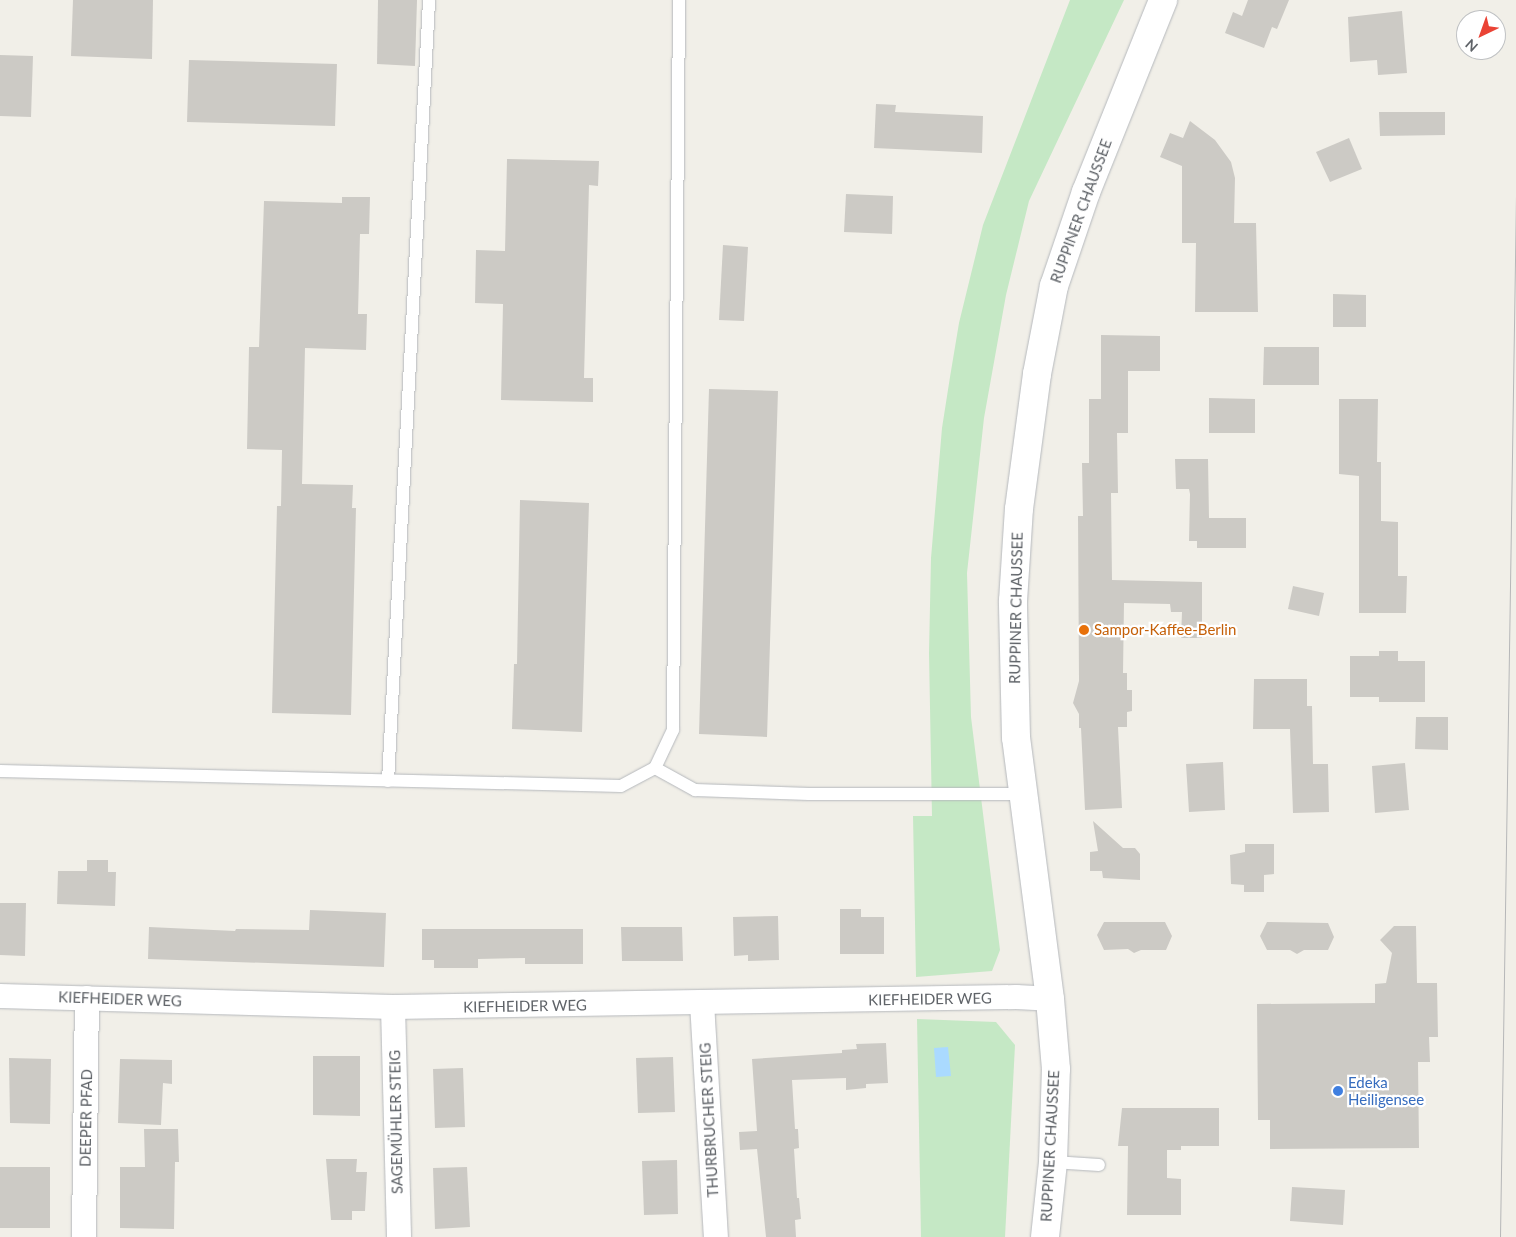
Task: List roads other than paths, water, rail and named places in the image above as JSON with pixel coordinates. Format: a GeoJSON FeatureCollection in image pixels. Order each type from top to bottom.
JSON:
{"type":"FeatureCollection","features":[{"type":"Feature","properties":{"kind":"main road","name":"RUPPINER CHAUSSEE"},"geometry":{"type":"LineString","coordinates":[[1045,1237],[1053,1162],[1056,1069],[1050,999],[1023,794],[1013,680],[1013,601],[1018,509],[1047,316],[1062,257],[1163,0]]}},
{"type":"Feature","properties":{"kind":"street","name":"KIEFHEIDER WEG"},"geometry":{"type":"LineString","coordinates":[[0,996],[393,1007],[1016,997],[1050,999]]}},
{"type":"Feature","properties":{"kind":"street","name":"DEEPER PFAD"},"geometry":{"type":"LineString","coordinates":[[84,1237],[87,998]]}},
{"type":"Feature","properties":{"kind":"street","name":"THURBRUCHER STEIG"},"geometry":{"type":"LineString","coordinates":[[702,1003],[716,1237]]}},
{"type":"Feature","properties":{"kind":"street","name":"SAGEMÜHLER STEIG"},"geometry":{"type":"LineString","coordinates":[[393,1007],[399,1237]]}},
{"type":"Feature","properties":{"kind":"lane"},"geometry":{"type":"LineString","coordinates":[[388,781],[429,0]]}},
{"type":"Feature","properties":{"kind":"lane"},"geometry":{"type":"LineString","coordinates":[[0,772],[621,786],[655,768],[673,730],[679,0]]}},
{"type":"Feature","properties":{"kind":"lane"},"geometry":{"type":"LineString","coordinates":[[655,768],[696,790],[827,794],[1023,794]]}},
{"type":"Feature","properties":{"kind":"lane"},"geometry":{"type":"LineString","coordinates":[[1053,1162],[1099,1165]]}},
{"type":"Feature","properties":{"kind":"water"},"geometry":{"type":"Polygon","coordinates":[[[948,1047],[951,1076],[936,1077],[934,1048],[948,1047]]]}},
{"type":"Feature","properties":{"kind":"tram line"},"geometry":{"type":"LineString","coordinates":[[1500,1237],[1516,195]]}},
{"type":"Feature","properties":{"kind":"place","name":"Sampor-Kaffee-Berlin"},"geometry":{"type":"Point","coordinates":[1084,630]}},
{"type":"Feature","properties":{"kind":"place","name":"Edeka Heiligensee"},"geometry":{"type":"Point","coordinates":[1338,1091]}}]}
